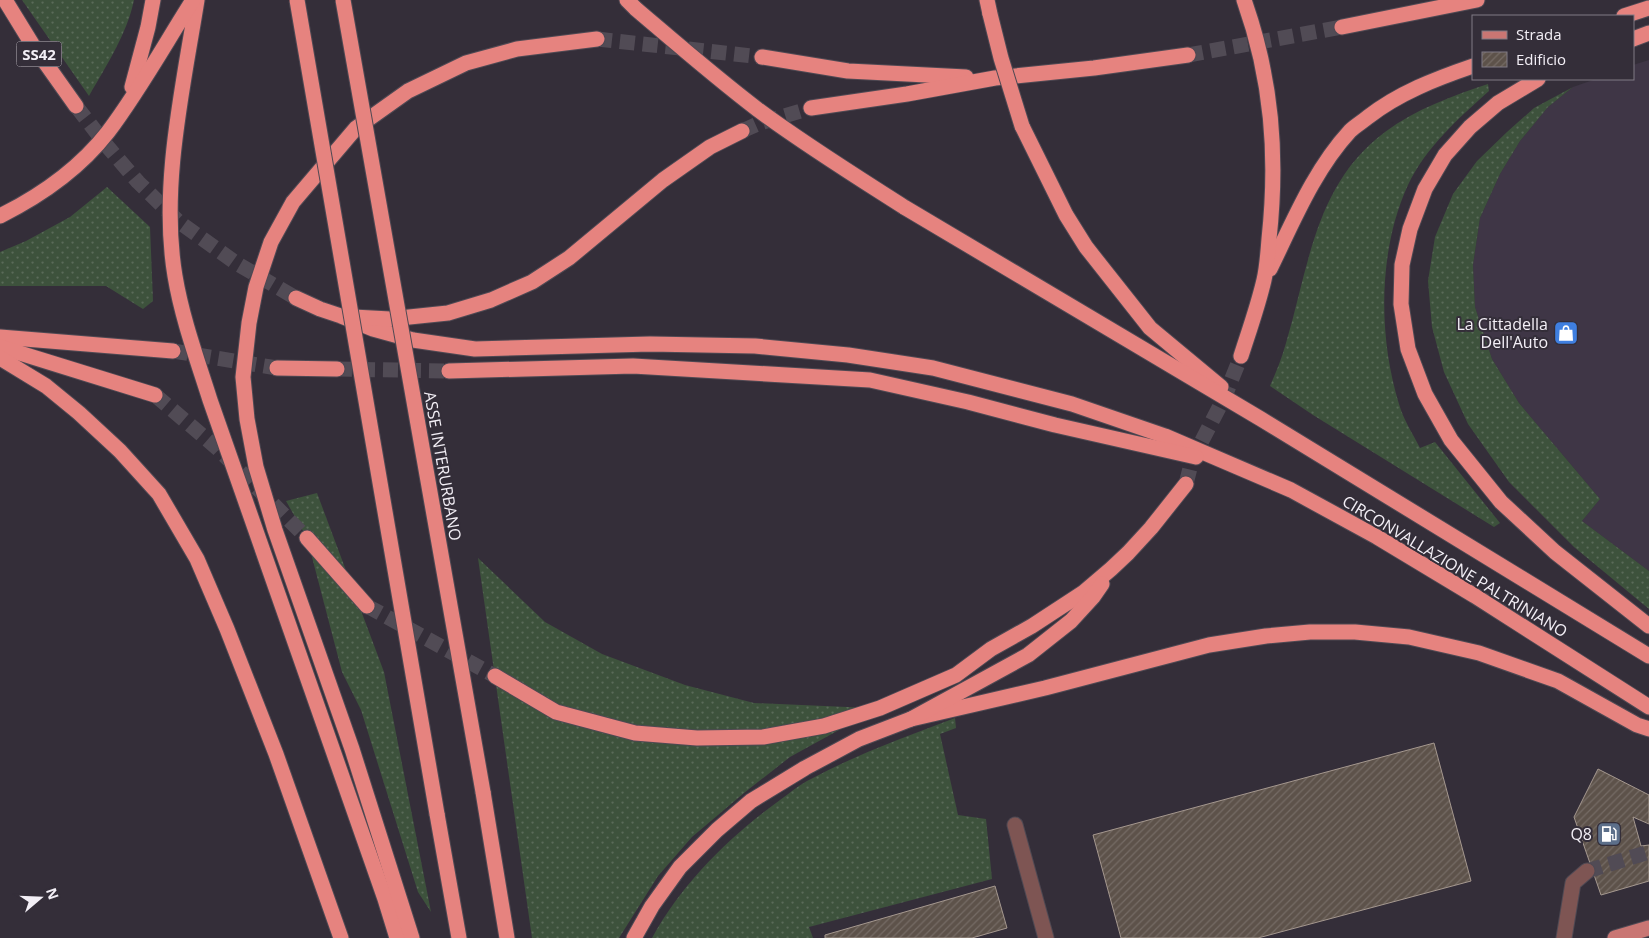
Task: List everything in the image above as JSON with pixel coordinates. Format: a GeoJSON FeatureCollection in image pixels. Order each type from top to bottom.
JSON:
{"type":"FeatureCollection","features":[{"type":"Feature","properties":{"kind":"highway","name":"SS42"},"geometry":{"type":"LineString","coordinates":[[5,0],[32,44],[76,106]]}},
{"type":"Feature","properties":{"kind":"highway"},"geometry":{"type":"LineString","coordinates":[[128,102],[148,27],[153,0]]}},
{"type":"Feature","properties":{"kind":"highway"},"geometry":{"type":"LineString","coordinates":[[0,216],[26,204],[48,188],[86,156],[107,133],[193,0]]}},
{"type":"Feature","properties":{"kind":"highway"},"geometry":{"type":"LineString","coordinates":[[198,0],[173,149],[170,222],[175,274],[184,319],[210,400],[382,890],[397,938]]}},
{"type":"Feature","properties":{"kind":"highway"},"geometry":{"type":"LineString","coordinates":[[297,0],[459,938]]}},
{"type":"Feature","properties":{"kind":"highway","name":"ASSE INTERURBANO"},"geometry":{"type":"LineString","coordinates":[[344,0],[507,938]]}},
{"type":"Feature","properties":{"kind":"highway"},"geometry":{"type":"LineString","coordinates":[[1244,0],[1259,50],[1266,83],[1273,138],[1274,187],[1265,279]]}},
{"type":"Feature","properties":{"kind":"highway"},"geometry":{"type":"LineString","coordinates":[[1444,6],[1462,0]]}},
{"type":"Feature","properties":{"kind":"highway"},"geometry":{"type":"LineString","coordinates":[[1342,27],[1477,0]]}},
{"type":"Feature","properties":{"kind":"highway"},"geometry":{"type":"LineString","coordinates":[[632,4],[693,58],[757,109],[813,149],[904,207],[1261,419]]}},
{"type":"Feature","properties":{"kind":"highway"},"geometry":{"type":"LineString","coordinates":[[988,7],[1001,58],[1022,126],[1066,215],[1086,247],[1150,328],[1261,419]]}},
{"type":"Feature","properties":{"kind":"highway"},"geometry":{"type":"LineString","coordinates":[[1627,15],[1649,8]]}},
{"type":"Feature","properties":{"kind":"highway"},"geometry":{"type":"LineString","coordinates":[[1634,39],[1649,33]]}},
{"type":"Feature","properties":{"kind":"highway"},"geometry":{"type":"LineString","coordinates":[[412,938],[358,767],[275,530],[256,466],[247,419],[243,377],[249,323],[256,287],[271,242],[293,202],[356,128],[408,91],[466,63],[517,49],[597,39]]}},
{"type":"Feature","properties":{"kind":"highway"},"geometry":{"type":"LineString","coordinates":[[811,108],[907,94],[994,78],[1188,56]]}},
{"type":"Feature","properties":{"kind":"highway"},"geometry":{"type":"LineString","coordinates":[[762,57],[848,72],[994,78]]}},
{"type":"Feature","properties":{"kind":"highway"},"geometry":{"type":"LineString","coordinates":[[1241,356],[1265,279],[1317,177],[1350,130],[1406,92],[1439,77],[1472,66]]}},
{"type":"Feature","properties":{"kind":"highway"},"geometry":{"type":"LineString","coordinates":[[1536,80],[1498,103],[1470,127],[1445,155],[1425,189],[1410,229],[1402,265],[1401,304],[1408,349],[1425,394],[1451,440],[1501,502],[1555,552],[1649,626]]}},
{"type":"Feature","properties":{"kind":"highway"},"geometry":{"type":"LineString","coordinates":[[341,316],[390,319],[448,312],[491,300],[532,282],[569,258],[663,180],[710,147],[742,131]]}},
{"type":"Feature","properties":{"kind":"highway"},"geometry":{"type":"LineString","coordinates":[[296,298],[373,329],[412,340],[475,349],[650,344],[755,346],[848,355],[933,368],[1072,404],[1165,436],[1237,466]]}},
{"type":"Feature","properties":{"kind":"highway"},"geometry":{"type":"LineString","coordinates":[[0,337],[173,351]]}},
{"type":"Feature","properties":{"kind":"highway"},"geometry":{"type":"LineString","coordinates":[[0,347],[155,395]]}},
{"type":"Feature","properties":{"kind":"highway"},"geometry":{"type":"LineString","coordinates":[[0,358],[46,386],[79,413],[120,450],[159,494],[197,559],[227,629],[276,754],[341,938]]}},
{"type":"Feature","properties":{"kind":"highway"},"geometry":{"type":"LineString","coordinates":[[449,371],[633,366],[870,380],[968,402],[1055,425],[1237,466]]}},
{"type":"Feature","properties":{"kind":"highway"},"geometry":{"type":"LineString","coordinates":[[277,368],[337,369]]}},
{"type":"Feature","properties":{"kind":"highway","name":"CIRCONVALLAZIONE PALTRINIANO"},"geometry":{"type":"LineString","coordinates":[[1261,419],[1649,656]]}},
{"type":"Feature","properties":{"kind":"highway","name":"CIRCONVALLAZIONE PALTRINIANO"},"geometry":{"type":"LineString","coordinates":[[1237,466],[1291,490],[1377,537],[1475,596],[1649,707]]}},
{"type":"Feature","properties":{"kind":"highway"},"geometry":{"type":"LineString","coordinates":[[634,938],[652,906],[680,867],[716,830],[751,801],[805,768],[859,739],[911,719],[1028,655],[1070,621],[1092,597],[1112,569],[1150,528],[1186,484]]}},
{"type":"Feature","properties":{"kind":"highway"},"geometry":{"type":"LineString","coordinates":[[307,538],[367,606]]}},
{"type":"Feature","properties":{"kind":"highway"},"geometry":{"type":"LineString","coordinates":[[495,676],[556,712],[635,733],[697,738],[763,737],[824,726],[880,708],[956,675],[991,649],[1032,626],[1084,592],[1112,569]]}},
{"type":"Feature","properties":{"kind":"highway"},"geometry":{"type":"LineString","coordinates":[[911,719],[1046,688],[1210,646],[1266,636],[1310,632],[1355,632],[1410,637],[1479,653],[1558,681],[1636,725],[1649,729]]}},
{"type":"Feature","properties":{"kind":"main road"},"geometry":{"type":"LineString","coordinates":[[1615,938],[1649,928]]}},
{"type":"Feature","properties":{"kind":"street"},"geometry":{"type":"LineString","coordinates":[[1015,825],[1046,938]]}},
{"type":"Feature","properties":{"kind":"street"},"geometry":{"type":"LineString","coordinates":[[1564,938],[1573,883],[1587,871]]}},
{"type":"Feature","properties":{"kind":"shaded area","name":"La Cittadella Dell'Auto"},"geometry":{"type":"Polygon","coordinates":[[[1649,60],[1649,571],[1582,521],[1600,499],[1519,403],[1492,359],[1475,307],[1473,265],[1480,218],[1500,174],[1520,141],[1548,107],[1573,87],[1593,80],[1634,80],[1634,65],[1649,60]]]}},
{"type":"Feature","properties":{"kind":"green space"},"geometry":{"type":"Polygon","coordinates":[[[22,0],[134,0],[121,37],[89,96],[22,0]]]}},
{"type":"Feature","properties":{"kind":"green space"},"geometry":{"type":"Polygon","coordinates":[[[1488,84],[1489,91],[1444,134],[1424,158],[1408,185],[1398,210],[1391,237],[1384,293],[1387,350],[1392,378],[1401,410],[1408,426],[1420,448],[1435,442],[1500,523],[1494,527],[1313,415],[1270,386],[1284,349],[1318,228],[1329,201],[1343,176],[1362,153],[1385,132],[1409,116],[1461,93],[1488,84]]]}},
{"type":"Feature","properties":{"kind":"green space"},"geometry":{"type":"Polygon","coordinates":[[[1573,87],[1548,107],[1520,141],[1500,174],[1480,218],[1473,265],[1475,307],[1492,359],[1519,403],[1600,499],[1582,521],[1649,571],[1649,609],[1574,547],[1509,482],[1468,424],[1444,372],[1432,327],[1428,281],[1435,237],[1453,194],[1477,161],[1507,132],[1534,108],[1573,87]]]}},
{"type":"Feature","properties":{"kind":"green space"},"geometry":{"type":"Polygon","coordinates":[[[107,187],[150,227],[153,301],[143,309],[106,286],[0,286],[0,252],[26,241],[70,217],[107,187]]]}},
{"type":"Feature","properties":{"kind":"green space"},"geometry":{"type":"Polygon","coordinates":[[[317,493],[384,672],[431,912],[418,892],[361,710],[342,672],[307,538],[286,501],[317,493]]]}},
{"type":"Feature","properties":{"kind":"green space"},"geometry":{"type":"Polygon","coordinates":[[[478,558],[545,622],[602,654],[685,685],[754,703],[870,708],[868,714],[790,757],[692,837],[658,876],[619,938],[532,938],[478,558]]]}},
{"type":"Feature","properties":{"kind":"green space"},"geometry":{"type":"Polygon","coordinates":[[[955,718],[956,728],[940,734],[958,815],[986,819],[992,879],[809,927],[813,938],[652,938],[678,898],[708,862],[743,829],[795,789],[807,781],[882,746],[955,718]]]}},
{"type":"Feature","properties":{"kind":"building"},"geometry":{"type":"Polygon","coordinates":[[[1434,743],[1471,881],[1258,938],[1121,938],[1093,835],[1434,743]]]}},
{"type":"Feature","properties":{"kind":"building","name":"Q8"},"geometry":{"type":"Polygon","coordinates":[[[1598,769],[1649,795],[1649,824],[1633,817],[1641,846],[1649,845],[1649,881],[1601,895],[1574,817],[1598,769]]]}},
{"type":"Feature","properties":{"kind":"building"},"geometry":{"type":"Polygon","coordinates":[[[995,886],[1007,928],[972,938],[825,938],[825,935],[995,886]]]}},
{"type":"Feature","properties":{"kind":"tunnel"},"geometry":{"type":"LineString","coordinates":[[1188,55],[1342,27]]}},
{"type":"Feature","properties":{"kind":"tunnel"},"geometry":{"type":"LineString","coordinates":[[597,39],[762,57]]}},
{"type":"Feature","properties":{"kind":"tunnel"},"geometry":{"type":"LineString","coordinates":[[76,106],[138,182],[179,222],[236,263],[296,298]]}},
{"type":"Feature","properties":{"kind":"tunnel"},"geometry":{"type":"LineString","coordinates":[[742,131],[760,123],[811,108]]}},
{"type":"Feature","properties":{"kind":"tunnel"},"geometry":{"type":"LineString","coordinates":[[173,351],[277,368]]}},
{"type":"Feature","properties":{"kind":"tunnel"},"geometry":{"type":"LineString","coordinates":[[1186,484],[1192,460],[1225,396],[1241,356]]}},
{"type":"Feature","properties":{"kind":"tunnel"},"geometry":{"type":"LineString","coordinates":[[337,369],[449,371]]}},
{"type":"Feature","properties":{"kind":"tunnel"},"geometry":{"type":"LineString","coordinates":[[155,395],[217,448],[307,538]]}},
{"type":"Feature","properties":{"kind":"tunnel"},"geometry":{"type":"LineString","coordinates":[[367,606],[495,676]]}},
{"type":"Feature","properties":{"kind":"tunnel"},"geometry":{"type":"LineString","coordinates":[[1587,871],[1649,852]]}},
{"type":"Feature","properties":{"kind":"place","name":"La Cittadella Dell'Auto"},"geometry":{"type":"Point","coordinates":[1566,333]}},
{"type":"Feature","properties":{"kind":"place","name":"Q8"},"geometry":{"type":"Point","coordinates":[1609,834]}}]}
